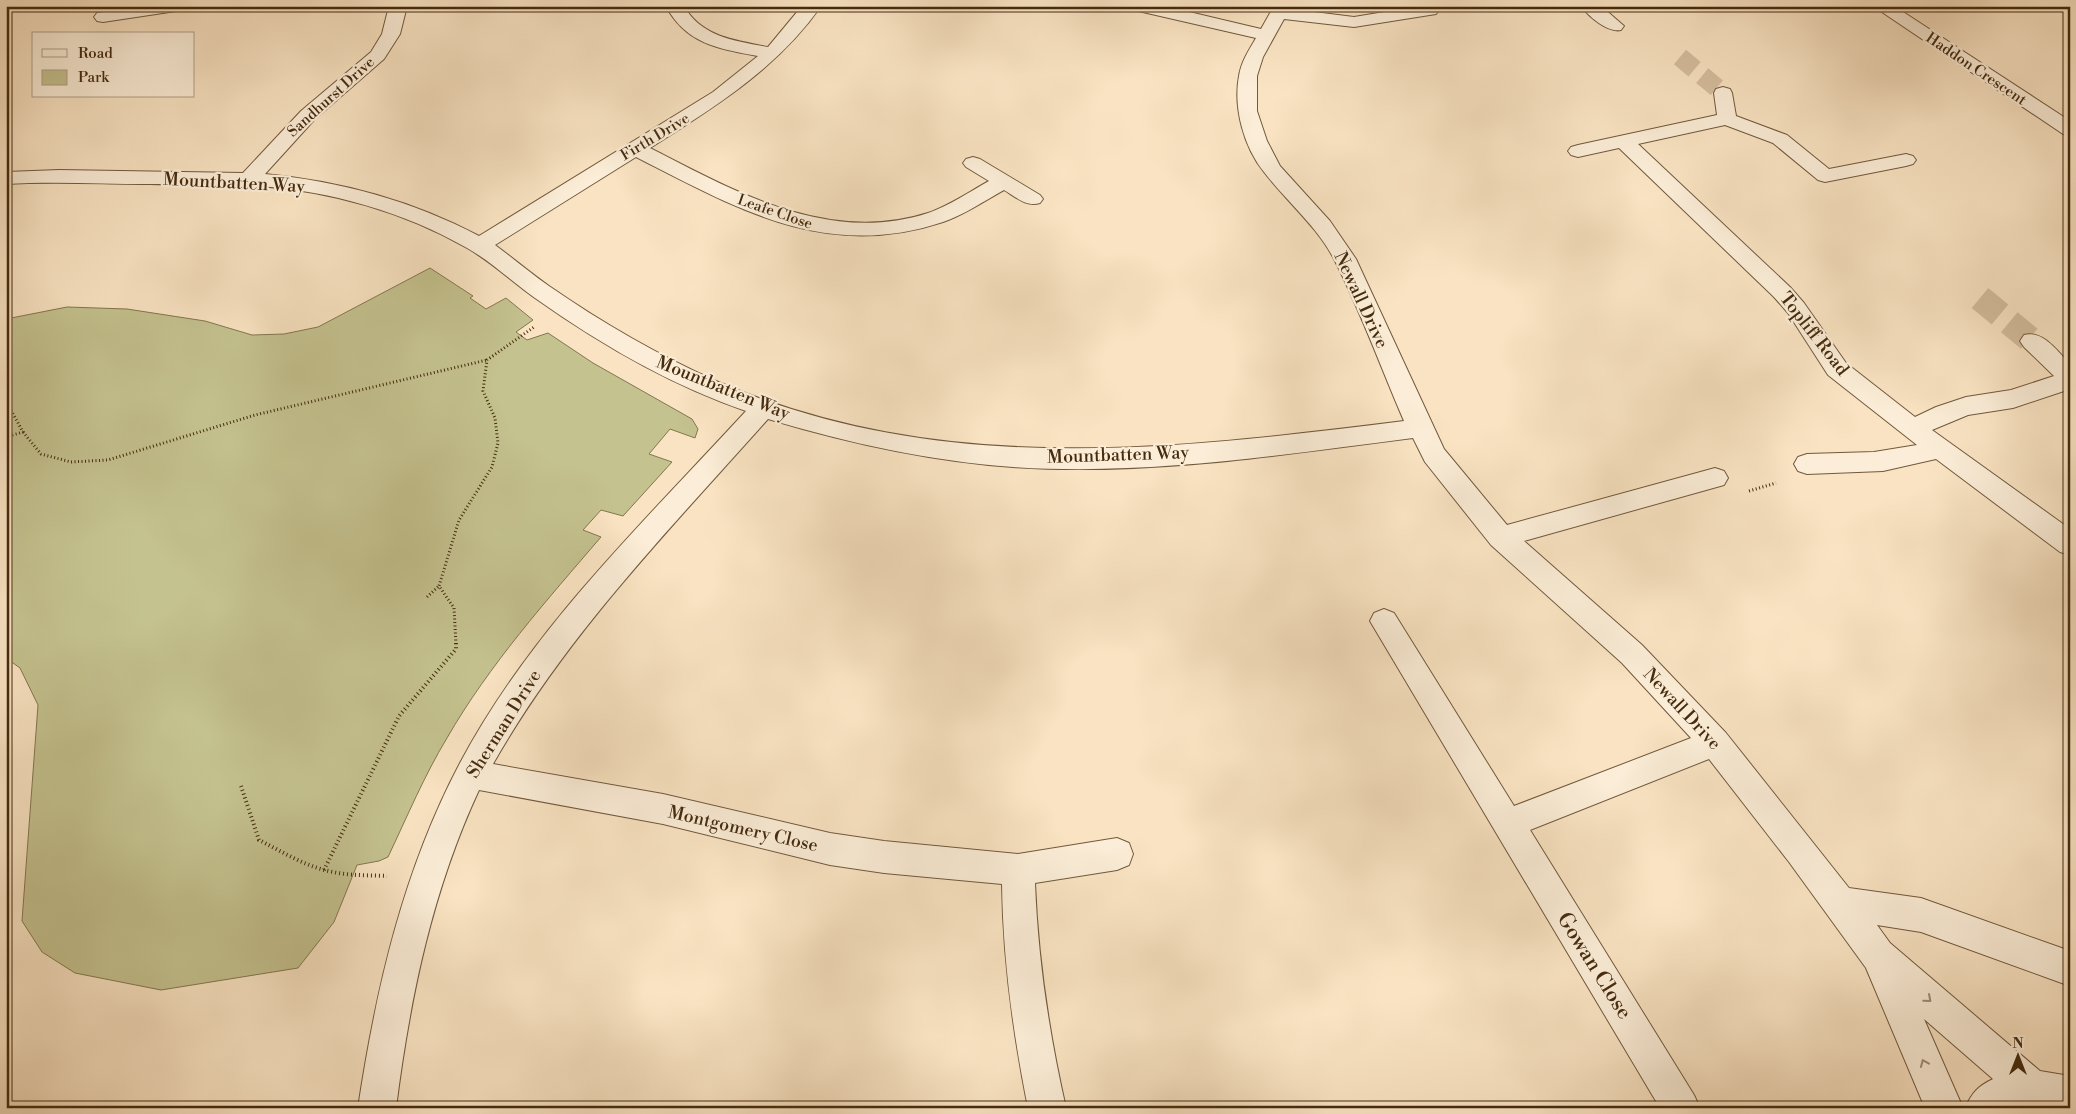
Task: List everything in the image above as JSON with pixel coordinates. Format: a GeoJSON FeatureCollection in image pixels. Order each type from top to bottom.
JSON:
{"type":"FeatureCollection","features":[{"type":"Feature","properties":{"kind":"street"},"geometry":{"type":"LineString","coordinates":[[103,17],[176,6]]}},
{"type":"Feature","properties":{"kind":"street","name":"Sandhurst Drive"},"geometry":{"type":"LineString","coordinates":[[248,180],[308,115],[378,55],[391,34],[398,6]]}},
{"type":"Feature","properties":{"kind":"street"},"geometry":{"type":"LineString","coordinates":[[674,6],[684,23],[695,31],[722,43],[772,53]]}},
{"type":"Feature","properties":{"kind":"street","name":"Firth Drive"},"geometry":{"type":"LineString","coordinates":[[480,246],[720,96],[772,53],[812,6]]}},
{"type":"Feature","properties":{"kind":"street"},"geometry":{"type":"LineString","coordinates":[[1140,6],[1276,18],[1354,22],[1430,10]]}},
{"type":"Feature","properties":{"kind":"street"},"geometry":{"type":"LineString","coordinates":[[1590,6],[1615,26]]}},
{"type":"Feature","properties":{"kind":"street","name":"Haddon Crescent"},"geometry":{"type":"LineString","coordinates":[[1882,6],[2070,130]]}},
{"type":"Feature","properties":{"kind":"street","name":"Newall Drive"},"geometry":{"type":"LineString","coordinates":[[1276,18],[1248,76],[1247,111],[1258,141],[1271,168],[1322,226],[1345,259],[1420,428],[1434,455],[1501,537],[1632,654],[1715,743],[1840,902],[1878,955],[1944,1108]]}},
{"type":"Feature","properties":{"kind":"street"},"geometry":{"type":"LineString","coordinates":[[1723,93],[1727,119]]}},
{"type":"Feature","properties":{"kind":"street"},"geometry":{"type":"LineString","coordinates":[[1578,151],[1727,119],[1780,139],[1825,176],[1906,160]]}},
{"type":"Feature","properties":{"kind":"street","name":"Topliff Road"},"geometry":{"type":"LineString","coordinates":[[1622,141],[1782,292],[1796,308],[1837,369],[1913,429],[2070,544]]}},
{"type":"Feature","properties":{"kind":"street","name":"Leafe Close"},"geometry":{"type":"LineString","coordinates":[[636,149],[751,206],[807,224],[844,230],[880,230],[937,217],[1004,182]]}},
{"type":"Feature","properties":{"kind":"street"},"geometry":{"type":"LineString","coordinates":[[973,162],[1033,200]]}},
{"type":"Feature","properties":{"kind":"street","name":"Mountbatten Way"},"geometry":{"type":"LineString","coordinates":[[6,178],[248,180],[293,183],[382,203],[423,217],[480,246],[564,307],[666,368],[763,408],[840,430],[927,448],[1048,459],[1125,458],[1265,448],[1420,428]]}},
{"type":"Feature","properties":{"kind":"street"},"geometry":{"type":"LineString","coordinates":[[1913,429],[1945,413],[1966,406],[2013,399],[2070,379],[2032,341]]}},
{"type":"Feature","properties":{"kind":"street","name":"Sherman Drive"},"geometry":{"type":"LineString","coordinates":[[377,1108],[396,998],[414,916],[427,877],[471,774],[512,706],[559,640],[605,583],[763,408]]}},
{"type":"Feature","properties":{"kind":"street"},"geometry":{"type":"LineString","coordinates":[[1807,464],[1824,461],[1873,462],[1901,459],[1940,448]]}},
{"type":"Feature","properties":{"kind":"street"},"geometry":{"type":"LineString","coordinates":[[1501,537],[1715,478]]}},
{"type":"Feature","properties":{"kind":"street","name":"Gowan Close"},"geometry":{"type":"LineString","coordinates":[[1384,621],[1681,1108]]}},
{"type":"Feature","properties":{"kind":"street"},"geometry":{"type":"LineString","coordinates":[[1507,824],[1715,743]]}},
{"type":"Feature","properties":{"kind":"street","name":"Montgomery Close"},"geometry":{"type":"LineString","coordinates":[[471,774],[663,809],[830,849],[949,865],[1018,870],[1117,854]]}},
{"type":"Feature","properties":{"kind":"street"},"geometry":{"type":"LineString","coordinates":[[1018,870],[1020,941],[1032,1037],[1047,1108]]}},
{"type":"Feature","properties":{"kind":"street"},"geometry":{"type":"LineString","coordinates":[[1840,902],[1921,915],[2070,969]]}},
{"type":"Feature","properties":{"kind":"street","name":"Newall Drive"},"geometry":{"type":"LineString","coordinates":[[1878,955],[2031,1088]]}},
{"type":"Feature","properties":{"kind":"street"},"geometry":{"type":"LineString","coordinates":[[1984,1108],[1993,1098],[2031,1088],[2070,1095]]}},
{"type":"Feature","properties":{"kind":"path"},"geometry":{"type":"LineString","coordinates":[[6,401],[23,432],[42,454],[70,462],[108,460],[255,415],[487,360],[564,307]]}},
{"type":"Feature","properties":{"kind":"path"},"geometry":{"type":"LineString","coordinates":[[427,597],[439,586],[459,520],[492,467],[498,443],[495,418],[483,391],[487,360]]}},
{"type":"Feature","properties":{"kind":"path"},"geometry":{"type":"LineString","coordinates":[[6,437],[23,432]]}},
{"type":"Feature","properties":{"kind":"path"},"geometry":{"type":"LineString","coordinates":[[1744,492],[1782,482]]}},
{"type":"Feature","properties":{"kind":"path"},"geometry":{"type":"LineString","coordinates":[[324,870],[399,716],[456,650],[454,608],[439,586]]}},
{"type":"Feature","properties":{"kind":"path"},"geometry":{"type":"LineString","coordinates":[[241,786],[259,840],[324,870],[353,874],[427,877]]}},
{"type":"Feature","properties":{"kind":"green space"},"geometry":{"type":"Polygon","coordinates":[[[430,268],[473,296],[470,298],[486,309],[506,298],[533,320],[516,332],[527,340],[548,333],[593,363],[692,419],[698,429],[695,438],[670,429],[649,454],[672,462],[623,516],[601,510],[583,530],[601,537],[520,634],[481,685],[439,752],[388,857],[379,861],[357,865],[334,922],[298,968],[161,990],[75,973],[42,952],[22,921],[38,705],[20,668],[6,658],[6,319],[67,307],[127,309],[205,321],[252,335],[284,334],[318,327],[430,268]]]}},
{"type":"Feature","properties":{"kind":"tunnel"},"geometry":{"type":"LineString","coordinates":[[1680,57],[1723,93]]}},
{"type":"Feature","properties":{"kind":"tunnel"},"geometry":{"type":"LineString","coordinates":[[1980,298],[2032,341]]}}]}
